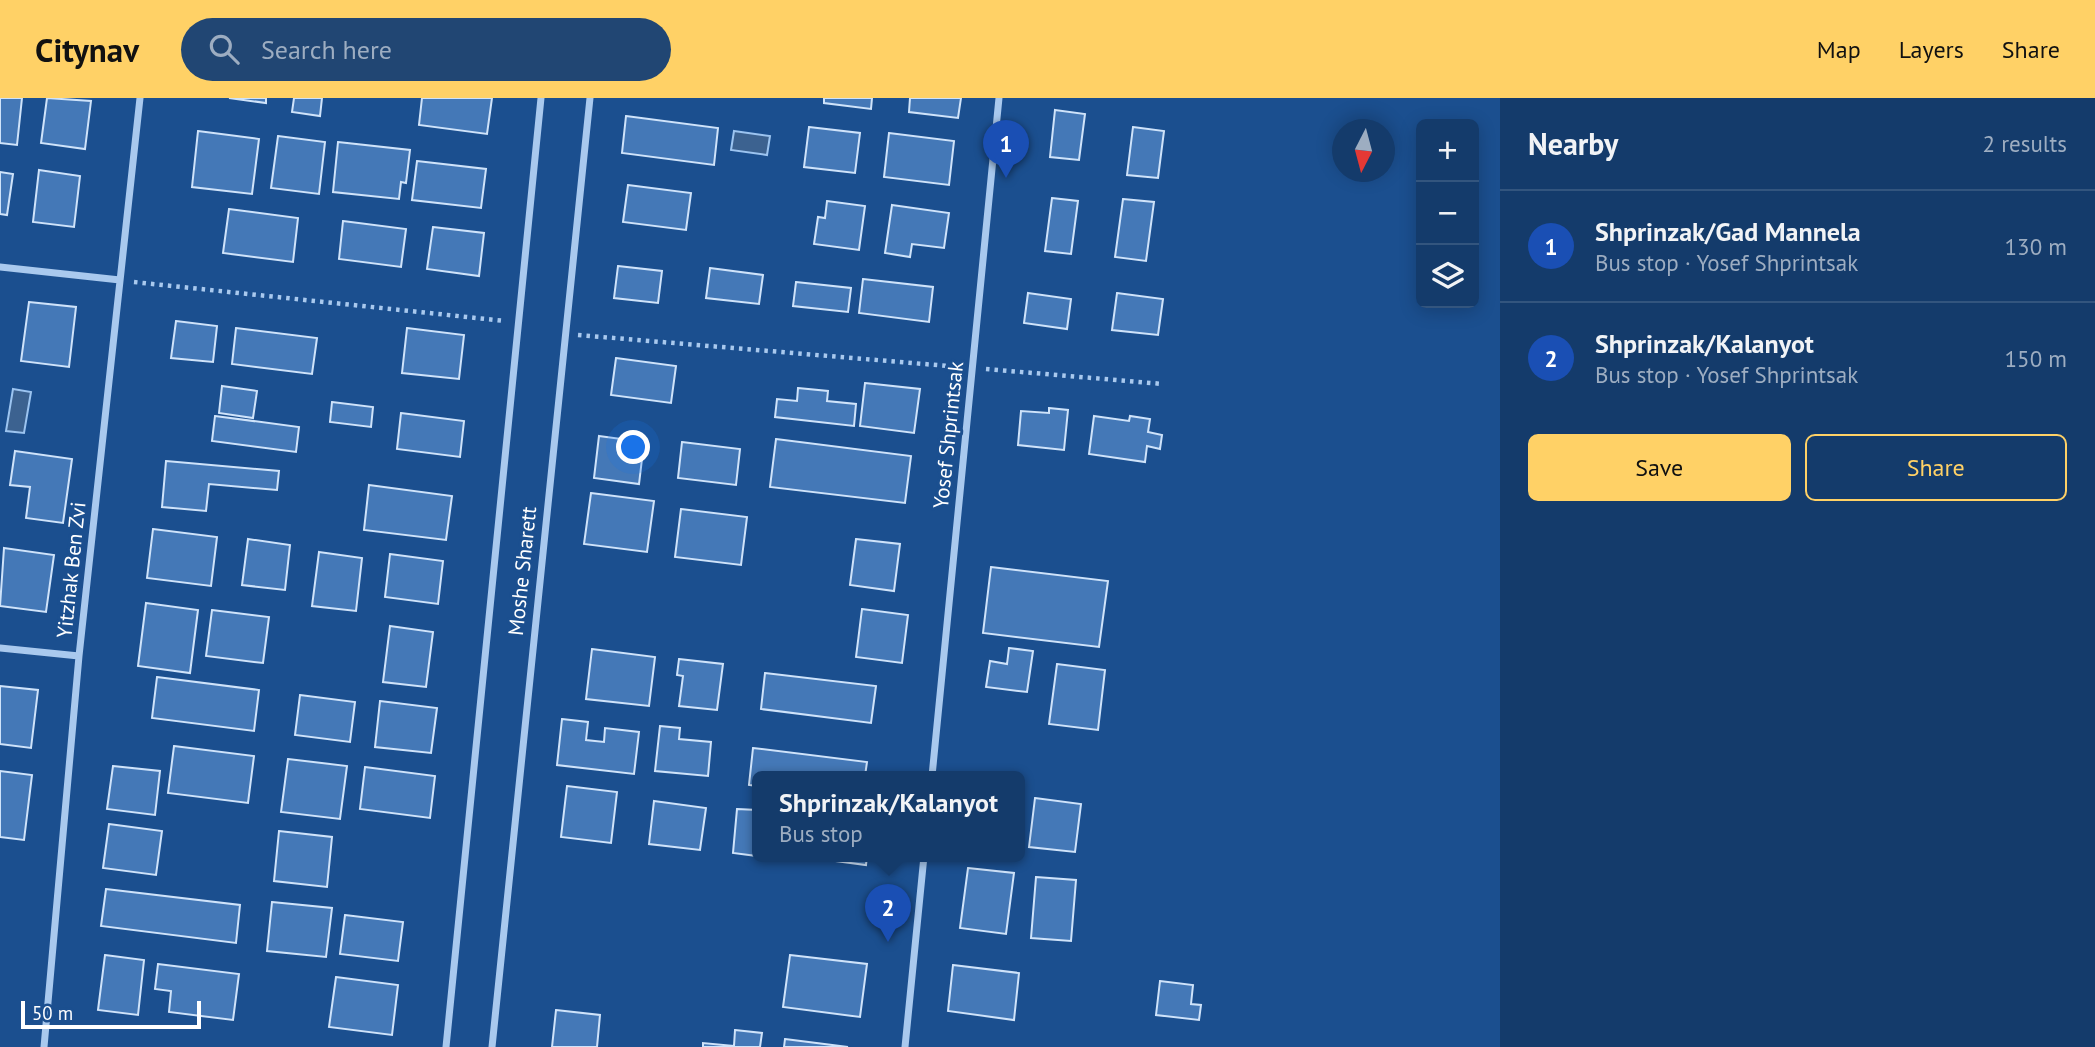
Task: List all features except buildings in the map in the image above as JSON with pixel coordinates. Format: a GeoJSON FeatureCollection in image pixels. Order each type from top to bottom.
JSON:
{"type":"FeatureCollection","features":[{"type":"Feature","properties":{"kind":"street","name":"Yitzhak Ben Zvi"},"geometry":{"type":"LineString","coordinates":[[44,1047],[79,656],[141,98]]}},
{"type":"Feature","properties":{"kind":"street","name":"Moshe Sharett"},"geometry":{"type":"LineString","coordinates":[[446,1047],[516,323],[541,98]]}},
{"type":"Feature","properties":{"kind":"street","name":"Moshe Sharett"},"geometry":{"type":"LineString","coordinates":[[492,1047],[590,98]]}},
{"type":"Feature","properties":{"kind":"street","name":"Yosef Shprintsak"},"geometry":{"type":"LineString","coordinates":[[932,771],[999,98]]}},
{"type":"Feature","properties":{"kind":"street"},"geometry":{"type":"LineString","coordinates":[[0,267],[120,280]]}},
{"type":"Feature","properties":{"kind":"street"},"geometry":{"type":"LineString","coordinates":[[0,648],[79,656]]}},
{"type":"Feature","properties":{"kind":"street"},"geometry":{"type":"LineString","coordinates":[[905,1047],[923,862]]}},
{"type":"Feature","properties":{"kind":"path"},"geometry":{"type":"LineString","coordinates":[[120,280],[516,323]]}},
{"type":"Feature","properties":{"kind":"path"},"geometry":{"type":"LineString","coordinates":[[564,334],[1163,384]]}},
{"type":"Feature","properties":{"kind":"water"},"geometry":{"type":"Polygon","coordinates":[[[734,131],[770,136],[767,155],[731,150],[734,131]]]}},
{"type":"Feature","properties":{"kind":"water"},"geometry":{"type":"Polygon","coordinates":[[[13,389],[31,392],[24,433],[6,431],[13,389]]]}},
{"type":"Feature","properties":{"kind":"place","name":"Shprinzak/Gad Mannela"},"geometry":{"type":"Point","coordinates":[1006,178]}},
{"type":"Feature","properties":{"kind":"place","name":"Shprinzak/Kalanyot"},"geometry":{"type":"Point","coordinates":[888,942]}}]}
